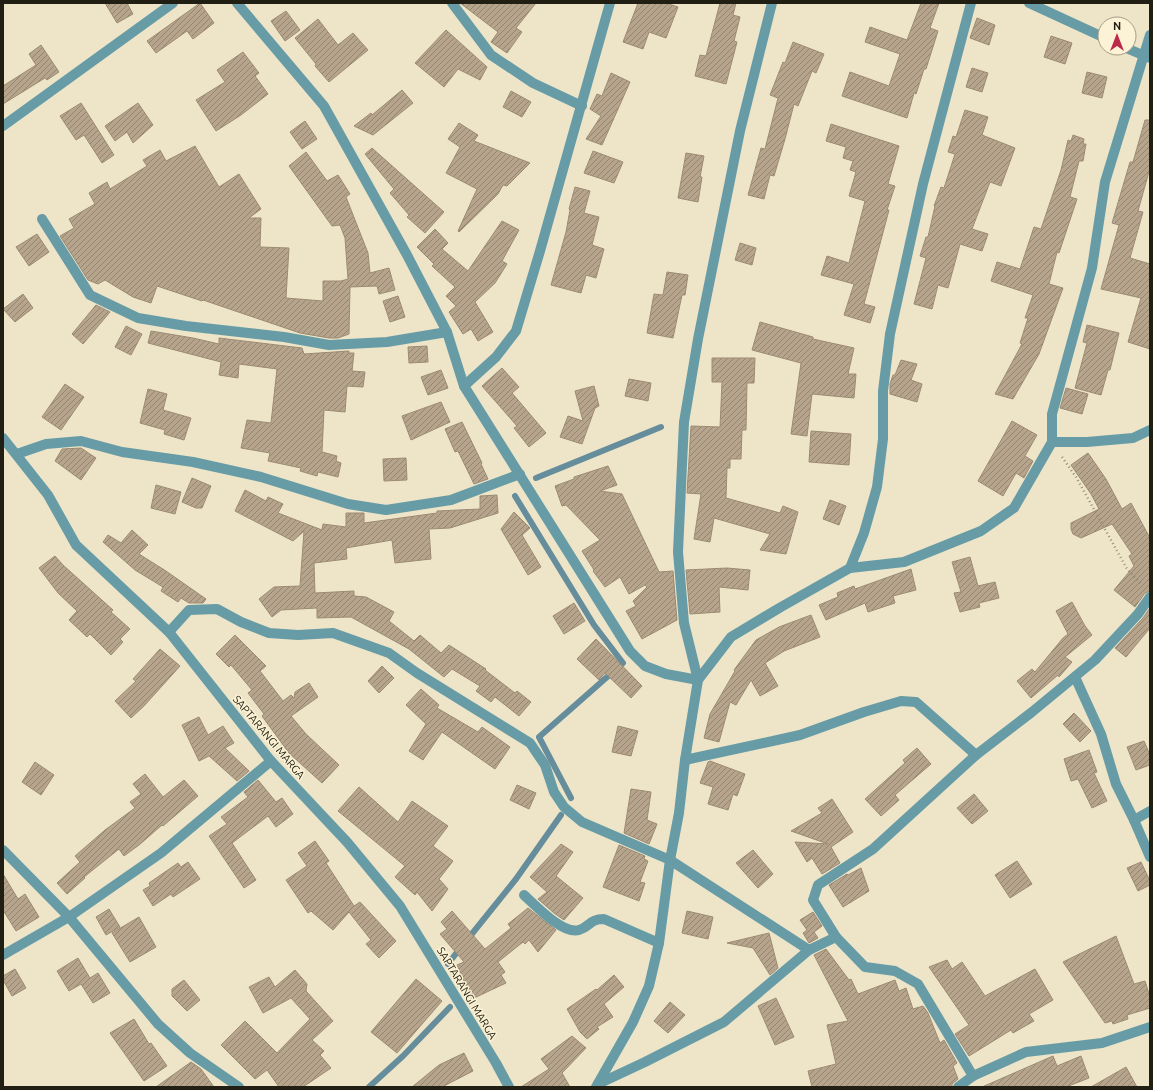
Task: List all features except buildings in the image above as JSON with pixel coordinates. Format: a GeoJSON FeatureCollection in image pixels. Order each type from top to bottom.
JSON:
{"type":"FeatureCollection","features":[{"type":"Feature","properties":{"kind":"street"},"geometry":{"type":"LineString","coordinates":[[3,126],[173,3]]}},
{"type":"Feature","properties":{"kind":"street"},"geometry":{"type":"LineString","coordinates":[[237,3],[324,106],[407,255],[447,332],[464,386],[630,651],[646,666],[666,674],[698,680]]}},
{"type":"Feature","properties":{"kind":"street"},"geometry":{"type":"LineString","coordinates":[[452,3],[491,55],[533,83],[582,106]]}},
{"type":"Feature","properties":{"kind":"street"},"geometry":{"type":"LineString","coordinates":[[464,386],[496,357],[516,331],[582,106],[610,3]]}},
{"type":"Feature","properties":{"kind":"street"},"geometry":{"type":"LineString","coordinates":[[597,1085],[632,1022],[649,986],[659,943],[670,860],[679,813],[685,760],[698,680],[684,623],[678,552],[684,422],[698,339],[740,131],[772,3]]}},
{"type":"Feature","properties":{"kind":"street"},"geometry":{"type":"LineString","coordinates":[[850,568],[864,533],[877,487],[883,439],[882,391],[890,334],[923,184],[971,3]]}},
{"type":"Feature","properties":{"kind":"street"},"geometry":{"type":"LineString","coordinates":[[1029,3],[1097,34]]}},
{"type":"Feature","properties":{"kind":"street"},"geometry":{"type":"LineString","coordinates":[[698,680],[731,637],[780,607],[850,568],[904,562],[982,531],[1014,508],[1052,442],[1052,414],[1092,268],[1105,182],[1146,57],[1150,35]]}},
{"type":"Feature","properties":{"kind":"street"},"geometry":{"type":"LineString","coordinates":[[42,219],[90,295],[138,318],[186,326],[284,337],[329,345],[387,342],[447,332]]}},
{"type":"Feature","properties":{"kind":"street"},"geometry":{"type":"LineString","coordinates":[[1052,442],[1087,442],[1133,438],[1150,430]]}},
{"type":"Feature","properties":{"kind":"street","name":"SAPTARANGI MARGA"},"geometry":{"type":"LineString","coordinates":[[3,438],[48,494],[76,545],[169,632],[271,761],[347,842],[400,906],[496,1063],[509,1087]]}},
{"type":"Feature","properties":{"kind":"street"},"geometry":{"type":"LineString","coordinates":[[17,454],[46,444],[81,441],[122,452],[193,462],[254,475],[348,504],[386,510],[452,500],[520,474]]}},
{"type":"Feature","properties":{"kind":"street"},"geometry":{"type":"LineString","coordinates":[[973,1076],[918,984],[895,971],[865,967],[836,937],[813,900],[818,885],[873,849],[976,755],[1032,712],[1095,660],[1138,614],[1148,593]]}},
{"type":"Feature","properties":{"kind":"street"},"geometry":{"type":"LineString","coordinates":[[169,632],[189,610],[217,609],[241,622],[269,633],[298,635],[333,633],[389,653],[417,673],[530,743],[545,765],[554,792],[564,807],[582,822],[670,860],[808,950]]}},
{"type":"Feature","properties":{"kind":"street"},"geometry":{"type":"LineString","coordinates":[[1075,677],[1101,734],[1116,784],[1150,857]]}},
{"type":"Feature","properties":{"kind":"street"},"geometry":{"type":"LineString","coordinates":[[685,760],[800,735],[864,712],[901,701],[916,702],[976,755]]}},
{"type":"Feature","properties":{"kind":"street"},"geometry":{"type":"LineString","coordinates":[[3,955],[69,917],[161,853],[271,761]]}},
{"type":"Feature","properties":{"kind":"street"},"geometry":{"type":"LineString","coordinates":[[1134,820],[1150,811]]}},
{"type":"Feature","properties":{"kind":"street"},"geometry":{"type":"LineString","coordinates":[[3,850],[69,917],[158,1024],[190,1053],[239,1087]]}},
{"type":"Feature","properties":{"kind":"street"},"geometry":{"type":"LineString","coordinates":[[524,895],[559,926],[579,930],[598,919],[604,919],[659,943]]}},
{"type":"Feature","properties":{"kind":"street"},"geometry":{"type":"LineString","coordinates":[[597,1085],[724,1022],[808,950],[836,937]]}},
{"type":"Feature","properties":{"kind":"street"},"geometry":{"type":"LineString","coordinates":[[958,1087],[973,1076],[1026,1052],[1102,1043],[1150,1028]]}},
{"type":"Feature","properties":{"kind":"path"},"geometry":{"type":"LineString","coordinates":[[1052,442],[1076,477],[1127,569],[1148,593]]}},
{"type":"Feature","properties":{"kind":"waterway"},"geometry":{"type":"LineString","coordinates":[[536,478],[661,427]]}},
{"type":"Feature","properties":{"kind":"waterway"},"geometry":{"type":"LineString","coordinates":[[515,496],[594,625],[623,663],[539,737],[571,798]]}},
{"type":"Feature","properties":{"kind":"waterway"},"geometry":{"type":"LineString","coordinates":[[467,940],[516,879],[561,815]]}},
{"type":"Feature","properties":{"kind":"waterway"},"geometry":{"type":"LineString","coordinates":[[448,964],[461,947]]}},
{"type":"Feature","properties":{"kind":"waterway"},"geometry":{"type":"LineString","coordinates":[[369,1087],[403,1056],[450,1007]]}}]}
